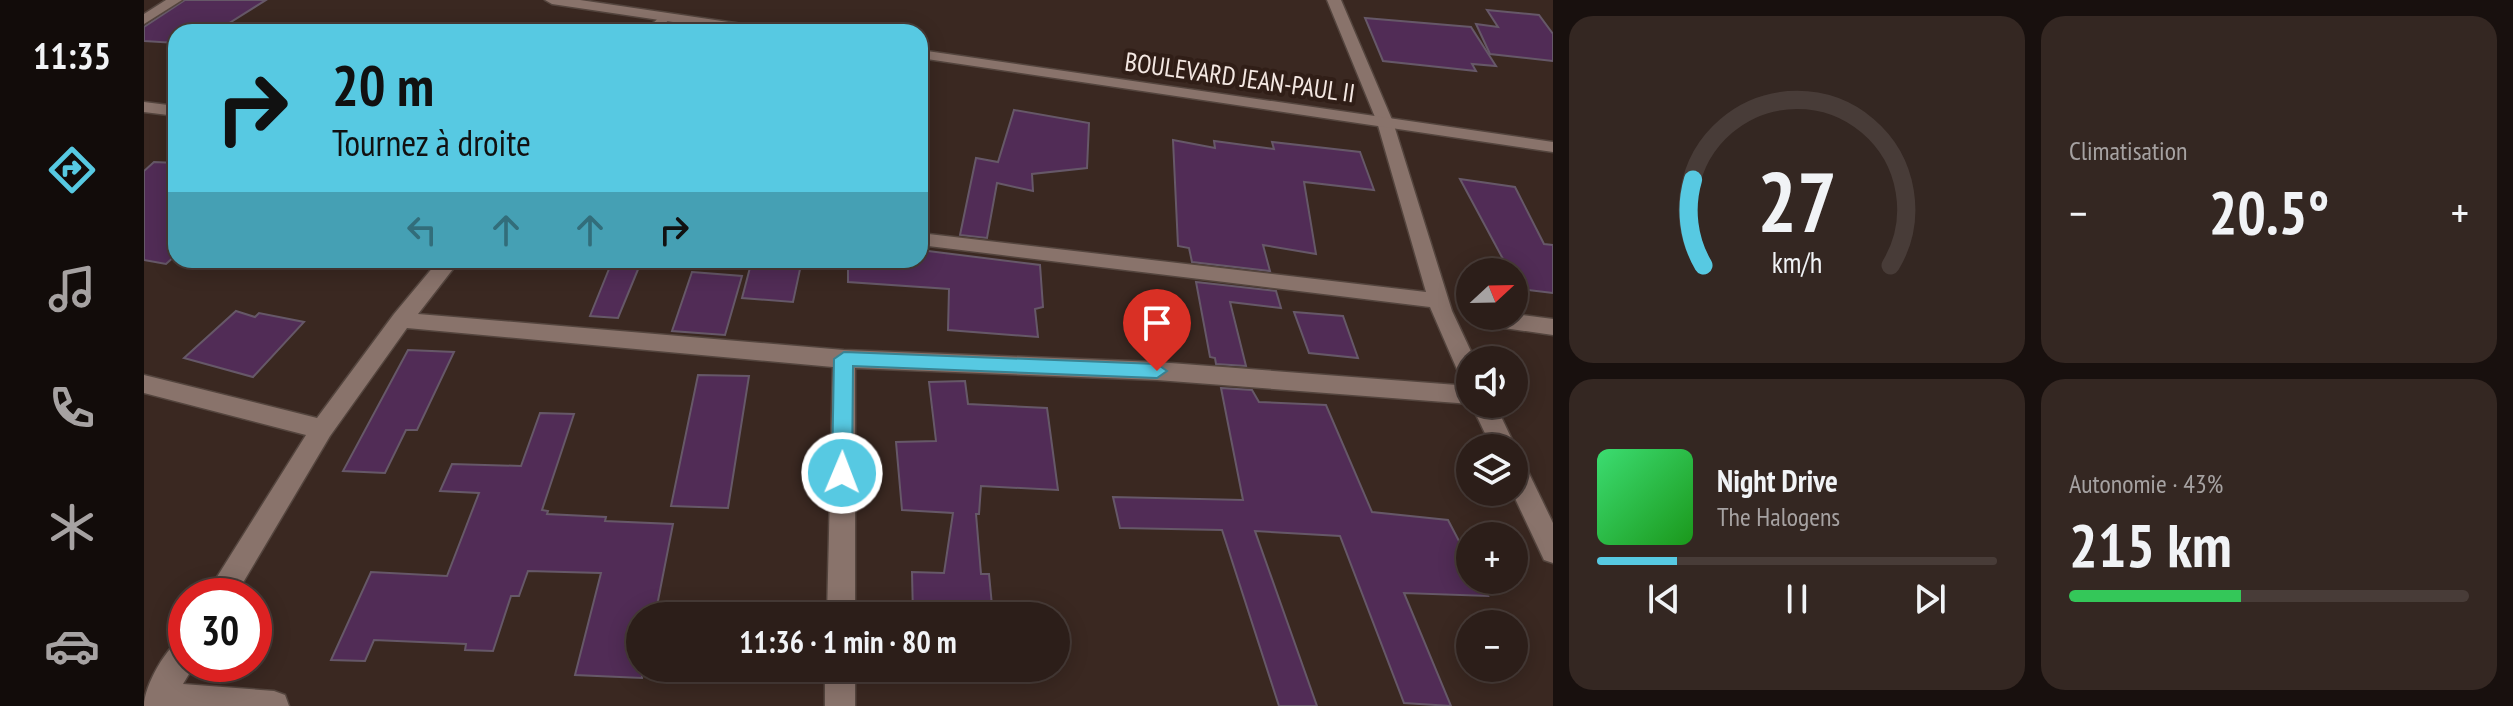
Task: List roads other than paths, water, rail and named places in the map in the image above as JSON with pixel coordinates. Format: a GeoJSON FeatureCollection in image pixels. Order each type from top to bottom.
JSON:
{"type":"FeatureCollection","features":[{"type":"Feature","properties":{"kind":"street"},"geometry":{"type":"LineString","coordinates":[[144,20],[175,0]]}},
{"type":"Feature","properties":{"kind":"street"},"geometry":{"type":"LineString","coordinates":[[552,0],[601,3],[713,24]]}},
{"type":"Feature","properties":{"kind":"street"},"geometry":{"type":"LineString","coordinates":[[1334,0],[1385,122],[1441,306],[1458,346]]}},
{"type":"Feature","properties":{"kind":"street"},"geometry":{"type":"LineString","coordinates":[[657,24],[664,17]]}},
{"type":"Feature","properties":{"kind":"street","name":"BOULEVARD JEAN-PAUL II"},"geometry":{"type":"LineString","coordinates":[[928,55],[1553,147]]}},
{"type":"Feature","properties":{"kind":"street"},"geometry":{"type":"LineString","coordinates":[[144,107],[168,110]]}},
{"type":"Feature","properties":{"kind":"street"},"geometry":{"type":"LineString","coordinates":[[928,240],[1441,306],[1456,311]]}},
{"type":"Feature","properties":{"kind":"street"},"geometry":{"type":"LineString","coordinates":[[230,578],[322,429],[401,320],[443,268]]}},
{"type":"Feature","properties":{"kind":"street"},"geometry":{"type":"LineString","coordinates":[[401,320],[844,359],[1157,371],[1456,394]]}},
{"type":"Feature","properties":{"kind":"street"},"geometry":{"type":"LineString","coordinates":[[1528,324],[1553,327]]}},
{"type":"Feature","properties":{"kind":"street"},"geometry":{"type":"LineString","coordinates":[[841,602],[844,359]]}},
{"type":"Feature","properties":{"kind":"street"},"geometry":{"type":"LineString","coordinates":[[144,384],[322,429]]}},
{"type":"Feature","properties":{"kind":"street"},"geometry":{"type":"LineString","coordinates":[[1528,498],[1553,551]]}},
{"type":"Feature","properties":{"kind":"street"},"geometry":{"type":"LineString","coordinates":[[168,681],[155,702],[274,706]]}},
{"type":"Feature","properties":{"kind":"street"},"geometry":{"type":"LineString","coordinates":[[840,682],[840,706]]}}]}
